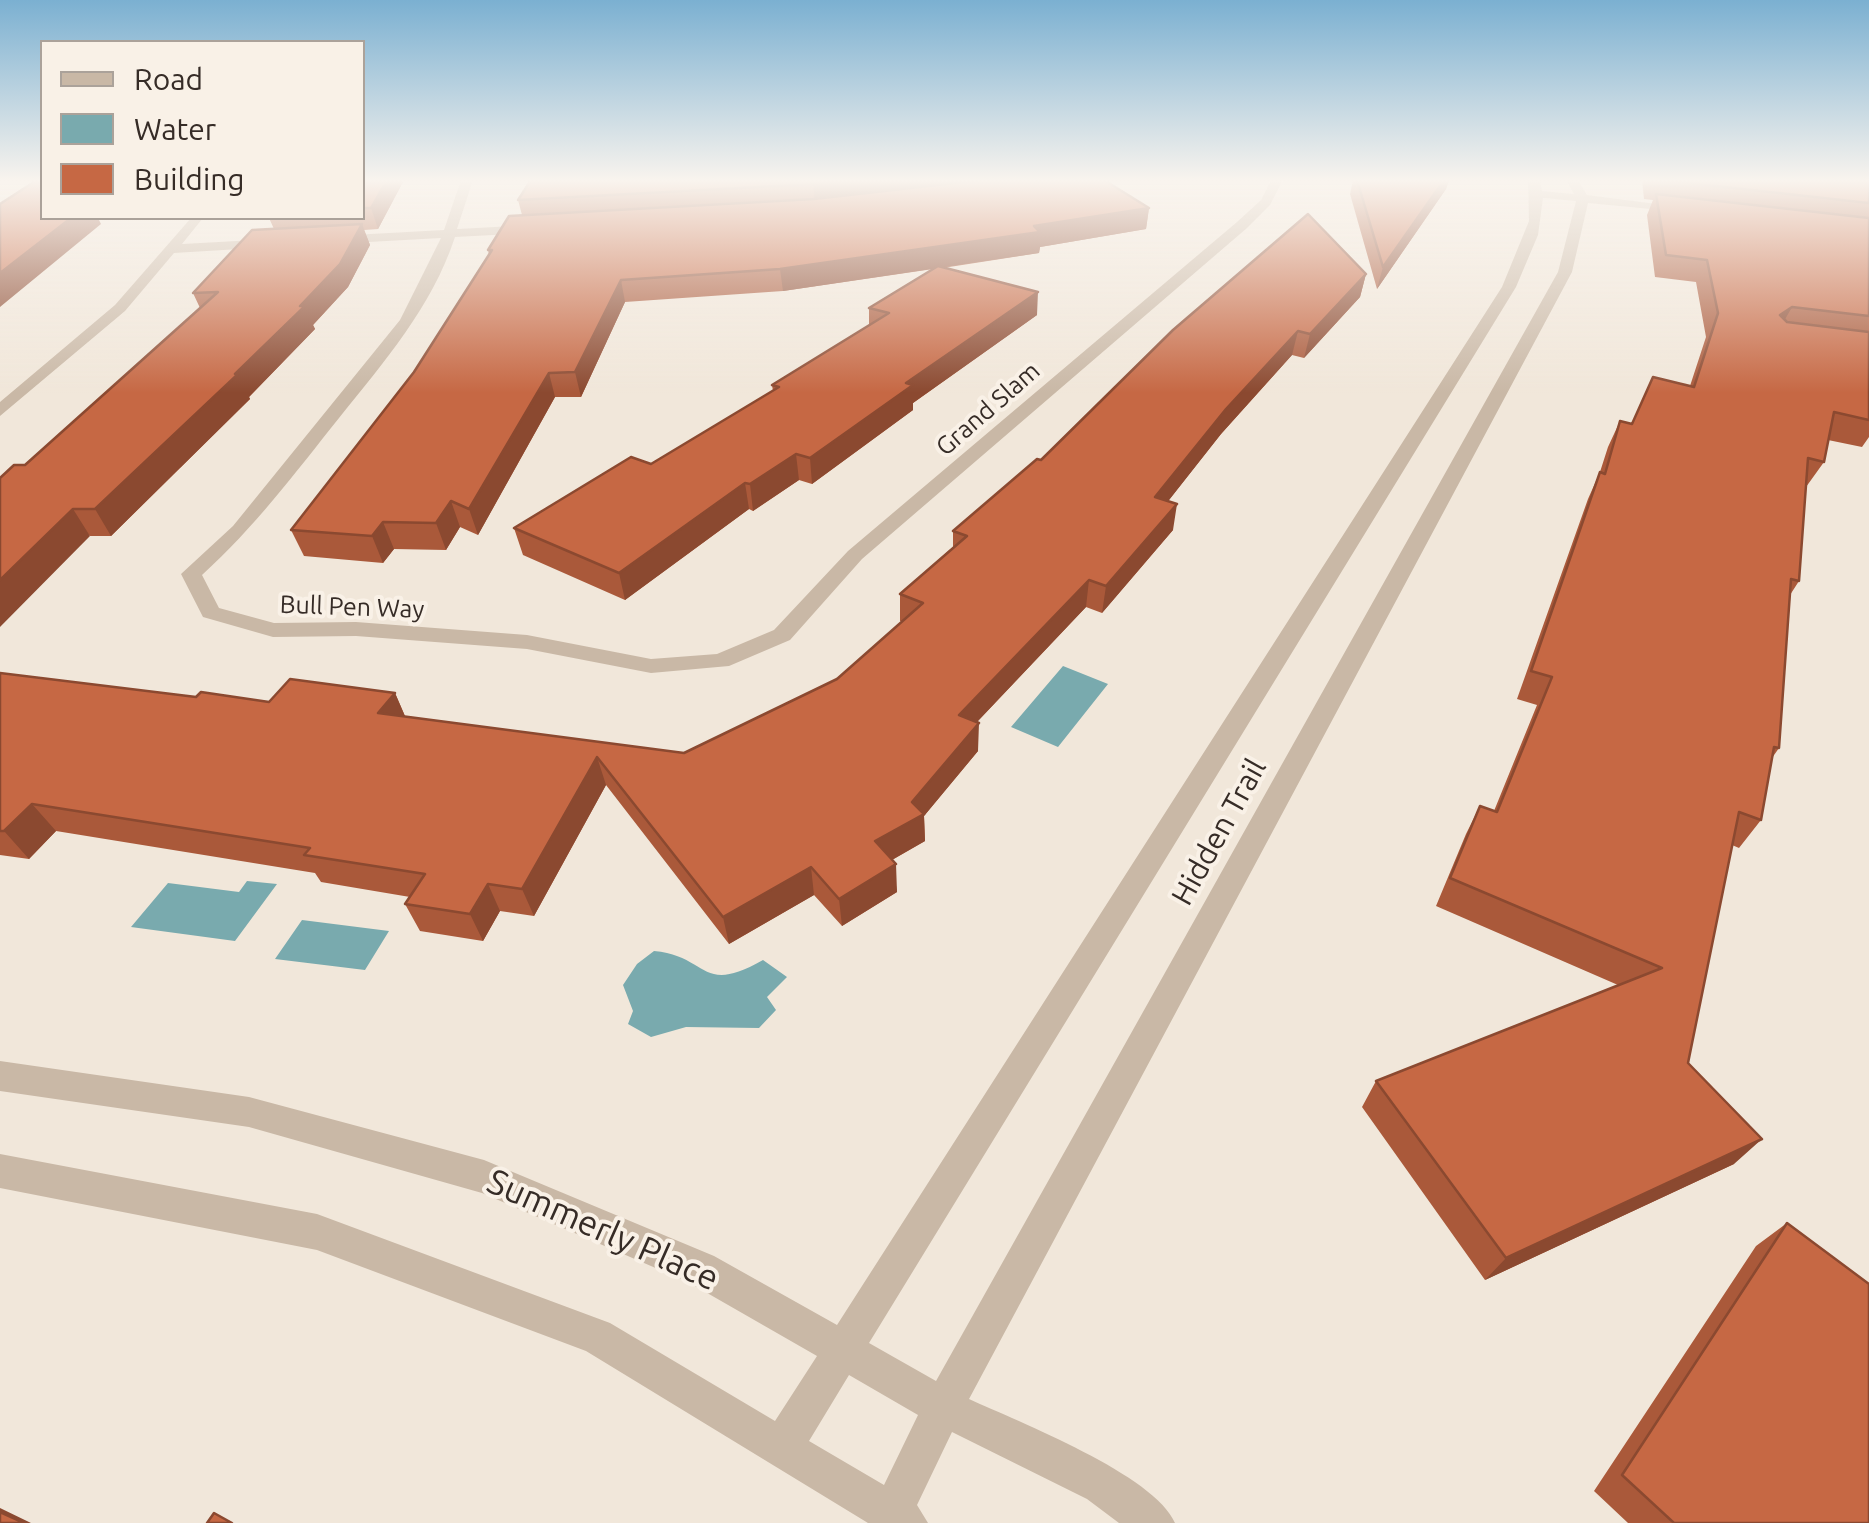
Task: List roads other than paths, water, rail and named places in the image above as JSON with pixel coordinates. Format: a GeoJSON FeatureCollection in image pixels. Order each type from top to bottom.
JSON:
{"type":"FeatureCollection","features":[{"type":"Feature","properties":{"kind":"street"},"geometry":{"type":"LineString","coordinates":[[0,410],[120,308],[168,251]]}},
{"type":"Feature","properties":{"kind":"street","name":"Bull Pen Way"},"geometry":{"type":"LineString","coordinates":[[444,251],[407,322],[240,530],[191,574],[211,612],[273,630],[356,630],[527,642],[651,666],[721,660]]}},
{"type":"Feature","properties":{"kind":"street","name":"Grand Slam"},"geometry":{"type":"LineString","coordinates":[[721,660],[782,635],[855,555],[1211,251]]}},
{"type":"Feature","properties":{"kind":"street","name":"Hidden Trail"},"geometry":{"type":"LineString","coordinates":[[781,1449],[1509,287],[1526,251]]}},
{"type":"Feature","properties":{"kind":"street","name":"Hidden Trail"},"geometry":{"type":"LineString","coordinates":[[900,1518],[943,1407],[1565,272],[1568,251]]}},
{"type":"Feature","properties":{"kind":"street"},"geometry":{"type":"LineString","coordinates":[[0,381],[37,382]]}},
{"type":"Feature","properties":{"kind":"street","name":"Summerly Place"},"geometry":{"type":"LineString","coordinates":[[0,1076],[249,1112],[484,1177],[701,1269],[943,1407],[1102,1484],[1154,1523]]}},
{"type":"Feature","properties":{"kind":"street"},"geometry":{"type":"LineString","coordinates":[[0,1172],[316,1232],[597,1336],[900,1518]]}},
{"type":"Feature","properties":{"kind":"water"},"geometry":{"type":"Polygon","coordinates":[[[1063,666],[1108,684],[1058,747],[1011,727],[1063,666]]]}},
{"type":"Feature","properties":{"kind":"water"},"geometry":{"type":"Polygon","coordinates":[[[247,881],[277,884],[235,941],[131,927],[168,883],[239,892],[247,881]]]}},
{"type":"Feature","properties":{"kind":"water"},"geometry":{"type":"Polygon","coordinates":[[[302,920],[389,931],[365,970],[275,959],[302,920]]]}},
{"type":"Feature","properties":{"kind":"water"},"geometry":{"type":"Polygon","coordinates":[[[654,951],[672,954],[715,974],[742,970],[763,960],[787,977],[767,997],[776,1010],[759,1028],[686,1027],[651,1037],[628,1024],[633,1011],[623,985],[637,964],[654,951]]]}}]}
